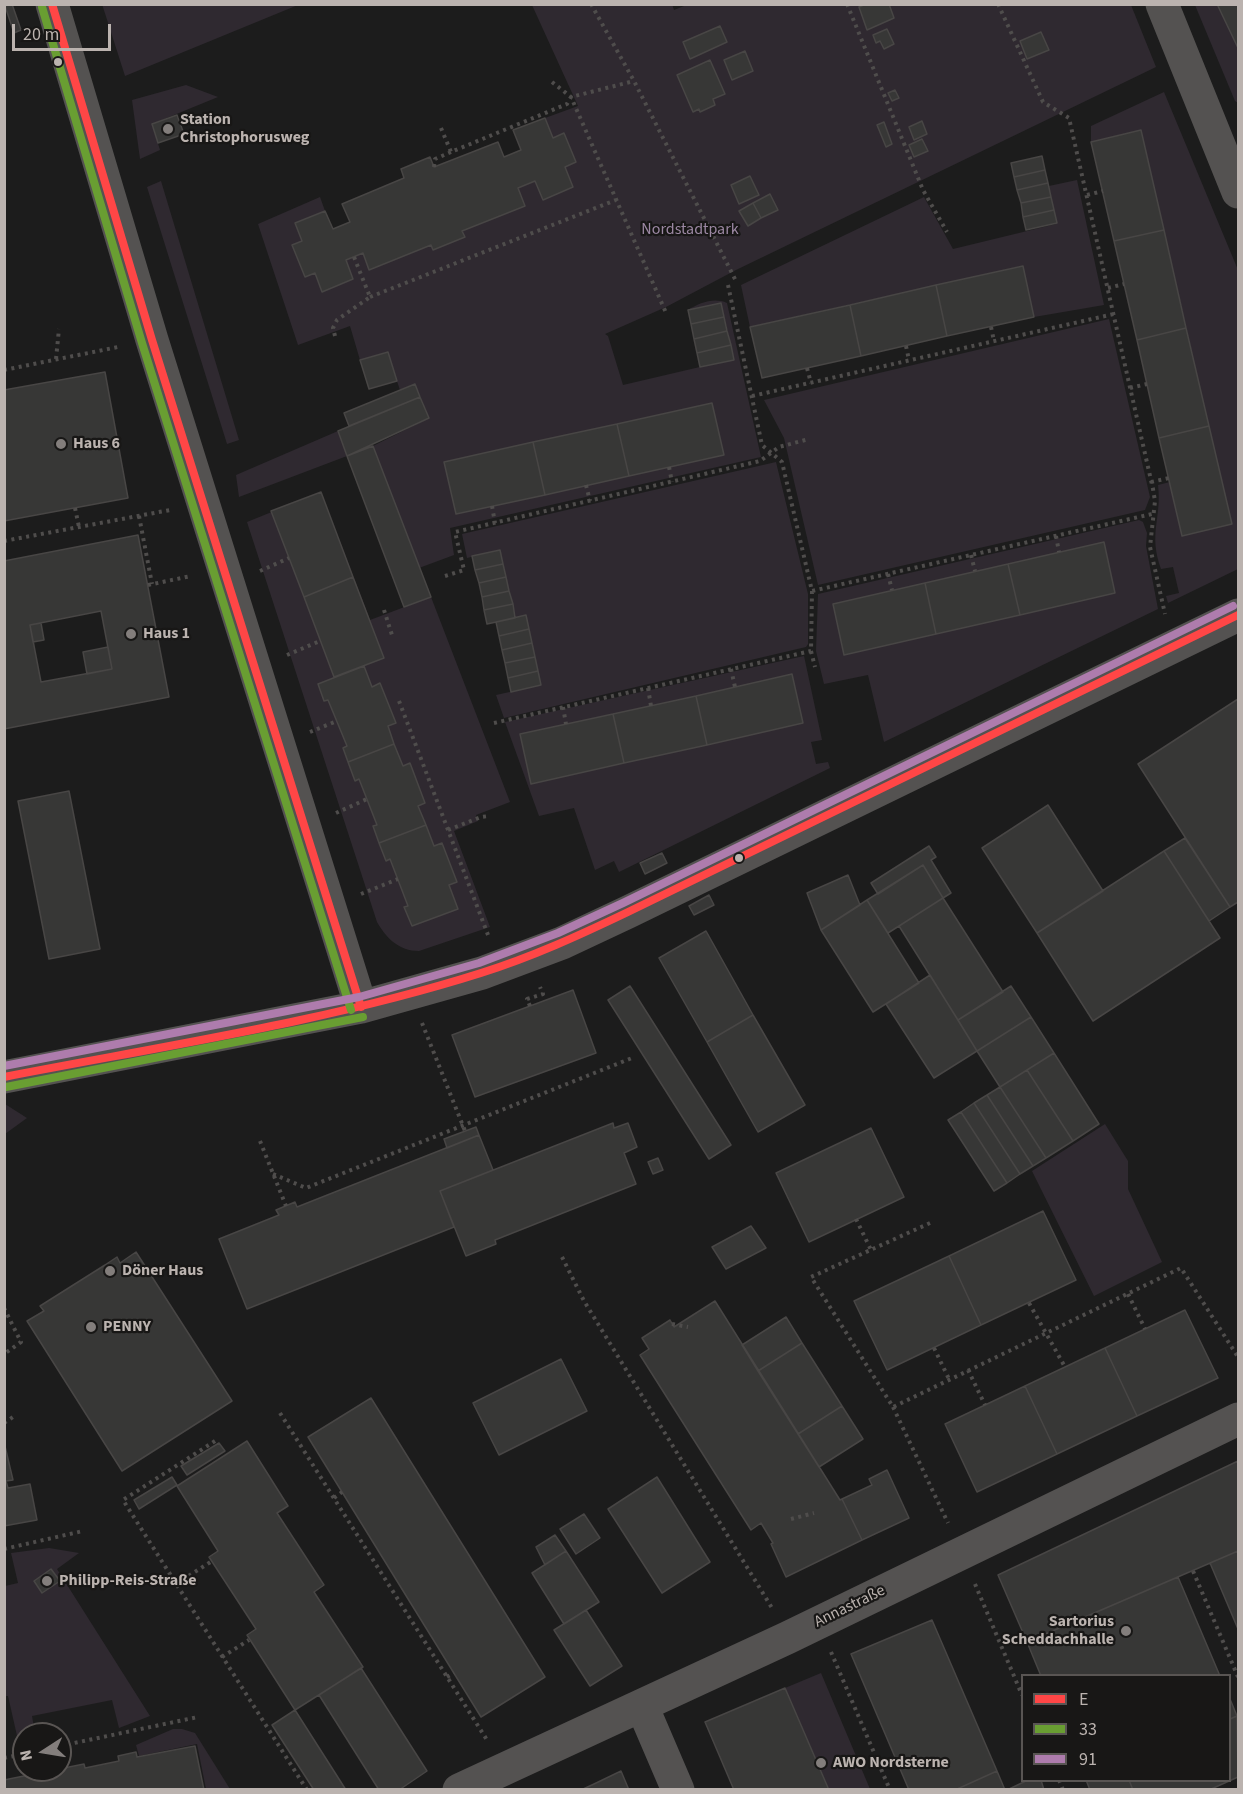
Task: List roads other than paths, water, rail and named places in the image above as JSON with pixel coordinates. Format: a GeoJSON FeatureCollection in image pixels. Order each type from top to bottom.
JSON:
{"type":"FeatureCollection","features":[{"type":"Feature","properties":{"kind":"street"},"geometry":{"type":"LineString","coordinates":[[52,4],[83,101],[152,340],[361,1007]]}},
{"type":"Feature","properties":{"kind":"street"},"geometry":{"type":"LineString","coordinates":[[1162,4],[1230,146],[1239,192]]}},
{"type":"Feature","properties":{"kind":"street"},"geometry":{"type":"LineString","coordinates":[[4,1077],[361,1007],[500,967],[562,943],[1239,615]]}},
{"type":"Feature","properties":{"kind":"street","name":"Annastraße"},"geometry":{"type":"LineString","coordinates":[[459,1790],[819,1623],[1239,1419]]}},
{"type":"Feature","properties":{"kind":"street"},"geometry":{"type":"LineString","coordinates":[[642,1706],[678,1790]]}},
{"type":"Feature","properties":{"kind":"place","name":"Station Christophorusweg"},"geometry":{"type":"Point","coordinates":[168,129]}},
{"type":"Feature","properties":{"kind":"place","name":"Haus 6"},"geometry":{"type":"Point","coordinates":[61,444]}},
{"type":"Feature","properties":{"kind":"place","name":"Haus 1"},"geometry":{"type":"Point","coordinates":[131,634]}},
{"type":"Feature","properties":{"kind":"place","name":"Döner Haus"},"geometry":{"type":"Point","coordinates":[110,1271]}},
{"type":"Feature","properties":{"kind":"place","name":"PENNY"},"geometry":{"type":"Point","coordinates":[91,1327]}},
{"type":"Feature","properties":{"kind":"place","name":"Philipp-Reis-Straße"},"geometry":{"type":"Point","coordinates":[47,1581]}},
{"type":"Feature","properties":{"kind":"place","name":"Sartorius Scheddachhalle"},"geometry":{"type":"Point","coordinates":[1126,1631]}},
{"type":"Feature","properties":{"kind":"place","name":"AWO Nordsterne"},"geometry":{"type":"Point","coordinates":[821,1763]}},
{"type":"Feature","properties":{"kind":"park label","name":"Nordstadtpark"},"geometry":{"type":"Point","coordinates":[690,230]}}]}
